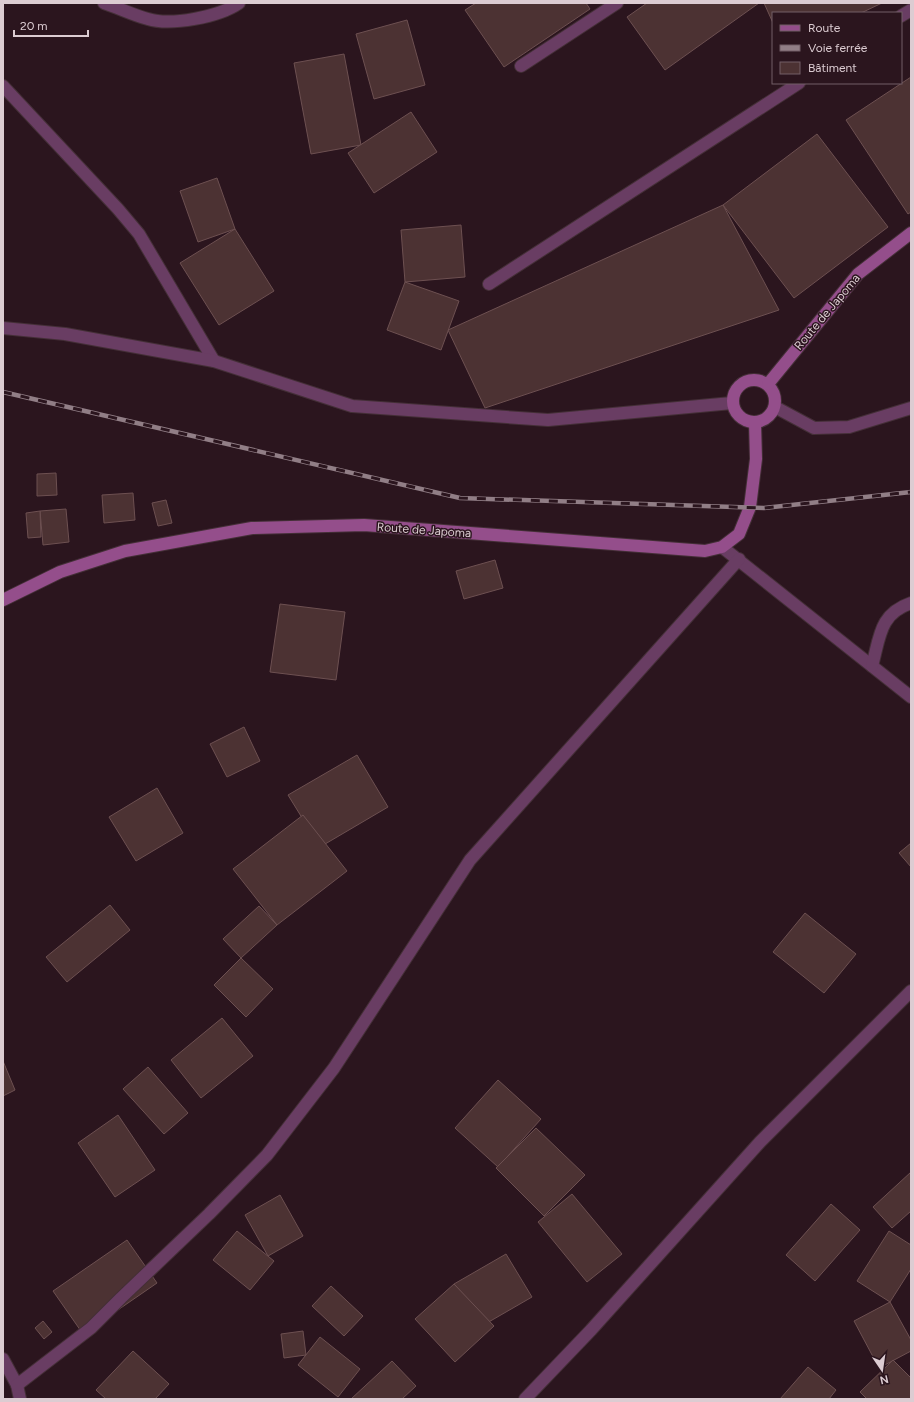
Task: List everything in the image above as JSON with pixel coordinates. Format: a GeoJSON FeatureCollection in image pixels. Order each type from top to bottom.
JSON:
{"type":"FeatureCollection","features":[{"type":"Feature","properties":{"kind":"street"},"geometry":{"type":"LineString","coordinates":[[104,3],[116,5],[149,20],[183,21],[228,10],[239,3]]}},
{"type":"Feature","properties":{"kind":"street"},"geometry":{"type":"LineString","coordinates":[[521,66],[617,3]]}},
{"type":"Feature","properties":{"kind":"street"},"geometry":{"type":"LineString","coordinates":[[902,15],[911,10]]}},
{"type":"Feature","properties":{"kind":"street"},"geometry":{"type":"LineString","coordinates":[[489,284],[797,84]]}},
{"type":"Feature","properties":{"kind":"street"},"geometry":{"type":"LineString","coordinates":[[3,86],[140,234],[214,361]]}},
{"type":"Feature","properties":{"kind":"street","name":"Route de Japoma"},"geometry":{"type":"LineString","coordinates":[[768,384],[858,274],[911,233]]}},
{"type":"Feature","properties":{"kind":"street"},"geometry":{"type":"LineString","coordinates":[[3,328],[65,334],[214,361],[352,406],[548,420],[732,403]]}},
{"type":"Feature","properties":{"kind":"street"},"geometry":{"type":"LineString","coordinates":[[756,379],[768,384],[775,394],[775,407],[767,418],[755,423],[739,417],[732,403],[734,390],[744,381],[756,379]]}},
{"type":"Feature","properties":{"kind":"street"},"geometry":{"type":"LineString","coordinates":[[775,407],[814,428],[849,427],[911,408]]}},
{"type":"Feature","properties":{"kind":"street","name":"Route de Japoma"},"geometry":{"type":"LineString","coordinates":[[3,600],[60,572],[125,551],[252,528],[364,525],[705,551],[722,547],[738,534],[750,506],[756,459],[755,423]]}},
{"type":"Feature","properties":{"kind":"street"},"geometry":{"type":"LineString","coordinates":[[722,547],[911,697]]}},
{"type":"Feature","properties":{"kind":"street"},"geometry":{"type":"LineString","coordinates":[[16,1385],[91,1328],[210,1214],[266,1154],[334,1068],[470,860],[738,560]]}},
{"type":"Feature","properties":{"kind":"street"},"geometry":{"type":"LineString","coordinates":[[872,666],[886,619],[900,607],[911,603]]}},
{"type":"Feature","properties":{"kind":"street"},"geometry":{"type":"LineString","coordinates":[[525,1399],[591,1330],[760,1142],[911,992]]}},
{"type":"Feature","properties":{"kind":"street"},"geometry":{"type":"LineString","coordinates":[[3,1359],[16,1385],[20,1399]]}},
{"type":"Feature","properties":{"kind":"building"},"geometry":{"type":"Polygon","coordinates":[[[476,3],[586,3],[590,9],[504,67],[465,10],[476,3]]]}},
{"type":"Feature","properties":{"kind":"building"},"geometry":{"type":"Polygon","coordinates":[[[647,3],[759,3],[665,70],[627,17],[647,3]]]}},
{"type":"Feature","properties":{"kind":"building"},"geometry":{"type":"Polygon","coordinates":[[[764,3],[882,3],[863,12],[772,12],[772,21],[764,3]]]}},
{"type":"Feature","properties":{"kind":"building"},"geometry":{"type":"Polygon","coordinates":[[[407,20],[425,85],[374,99],[356,34],[407,20]]]}},
{"type":"Feature","properties":{"kind":"building"},"geometry":{"type":"Polygon","coordinates":[[[344,54],[361,145],[311,154],[294,63],[344,54]]]}},
{"type":"Feature","properties":{"kind":"building"},"geometry":{"type":"Polygon","coordinates":[[[911,77],[911,212],[908,214],[846,120],[911,77]]]}},
{"type":"Feature","properties":{"kind":"building"},"geometry":{"type":"Polygon","coordinates":[[[411,112],[437,152],[374,193],[348,153],[411,112]]]}},
{"type":"Feature","properties":{"kind":"building"},"geometry":{"type":"Polygon","coordinates":[[[817,134],[888,227],[794,298],[723,205],[817,134]]]}},
{"type":"Feature","properties":{"kind":"building"},"geometry":{"type":"Polygon","coordinates":[[[217,178],[235,229],[198,242],[180,191],[217,178]]]}},
{"type":"Feature","properties":{"kind":"building"},"geometry":{"type":"Polygon","coordinates":[[[723,205],[779,310],[485,408],[448,330],[723,205]]]}},
{"type":"Feature","properties":{"kind":"building"},"geometry":{"type":"Polygon","coordinates":[[[461,225],[465,277],[405,282],[401,230],[461,225]]]}},
{"type":"Feature","properties":{"kind":"building"},"geometry":{"type":"Polygon","coordinates":[[[235,229],[274,291],[219,325],[180,263],[235,229]]]}},
{"type":"Feature","properties":{"kind":"building"},"geometry":{"type":"Polygon","coordinates":[[[405,282],[459,301],[441,350],[387,330],[405,282]]]}},
{"type":"Feature","properties":{"kind":"building"},"geometry":{"type":"Polygon","coordinates":[[[56,473],[57,495],[37,496],[37,474],[56,473]]]}},
{"type":"Feature","properties":{"kind":"building"},"geometry":{"type":"Polygon","coordinates":[[[133,493],[135,520],[104,523],[102,495],[133,493]]]}},
{"type":"Feature","properties":{"kind":"building"},"geometry":{"type":"Polygon","coordinates":[[[166,500],[172,523],[158,526],[152,503],[166,500]]]}},
{"type":"Feature","properties":{"kind":"building"},"geometry":{"type":"Polygon","coordinates":[[[66,509],[69,542],[43,545],[40,511],[66,509]]]}},
{"type":"Feature","properties":{"kind":"building"},"geometry":{"type":"Polygon","coordinates":[[[40,511],[41,537],[28,538],[26,513],[40,511]]]}},
{"type":"Feature","properties":{"kind":"building"},"geometry":{"type":"Polygon","coordinates":[[[495,560],[503,588],[464,599],[456,571],[495,560]]]}},
{"type":"Feature","properties":{"kind":"building"},"geometry":{"type":"Polygon","coordinates":[[[280,604],[345,612],[336,680],[270,672],[280,604]]]}},
{"type":"Feature","properties":{"kind":"building"},"geometry":{"type":"Polygon","coordinates":[[[244,727],[260,761],[227,777],[210,744],[244,727]]]}},
{"type":"Feature","properties":{"kind":"building"},"geometry":{"type":"Polygon","coordinates":[[[357,755],[388,807],[320,847],[288,795],[357,755]]]}},
{"type":"Feature","properties":{"kind":"building"},"geometry":{"type":"Polygon","coordinates":[[[157,788],[183,833],[136,861],[109,817],[157,788]]]}},
{"type":"Feature","properties":{"kind":"building"},"geometry":{"type":"Polygon","coordinates":[[[303,815],[347,871],[277,925],[233,869],[303,815]]]}},
{"type":"Feature","properties":{"kind":"building"},"geometry":{"type":"Polygon","coordinates":[[[911,843],[911,867],[899,853],[911,843]]]}},
{"type":"Feature","properties":{"kind":"building"},"geometry":{"type":"Polygon","coordinates":[[[110,905],[130,930],[67,982],[46,957],[110,905]]]}},
{"type":"Feature","properties":{"kind":"building"},"geometry":{"type":"Polygon","coordinates":[[[259,906],[277,925],[241,958],[223,939],[259,906]]]}},
{"type":"Feature","properties":{"kind":"building"},"geometry":{"type":"Polygon","coordinates":[[[805,913],[856,954],[824,993],[773,952],[805,913]]]}},
{"type":"Feature","properties":{"kind":"building"},"geometry":{"type":"Polygon","coordinates":[[[241,958],[273,989],[246,1017],[214,985],[241,958]]]}},
{"type":"Feature","properties":{"kind":"building"},"geometry":{"type":"Polygon","coordinates":[[[222,1018],[253,1056],[201,1098],[171,1060],[222,1018]]]}},
{"type":"Feature","properties":{"kind":"building"},"geometry":{"type":"Polygon","coordinates":[[[3,1061],[15,1090],[3,1096],[3,1061]]]}},
{"type":"Feature","properties":{"kind":"building"},"geometry":{"type":"Polygon","coordinates":[[[148,1067],[188,1113],[164,1134],[123,1089],[148,1067]]]}},
{"type":"Feature","properties":{"kind":"building"},"geometry":{"type":"Polygon","coordinates":[[[498,1080],[541,1119],[498,1167],[455,1128],[498,1080]]]}},
{"type":"Feature","properties":{"kind":"building"},"geometry":{"type":"Polygon","coordinates":[[[118,1115],[155,1170],[115,1197],[78,1143],[118,1115]]]}},
{"type":"Feature","properties":{"kind":"building"},"geometry":{"type":"Polygon","coordinates":[[[536,1128],[585,1175],[544,1216],[496,1168],[536,1128]]]}},
{"type":"Feature","properties":{"kind":"building"},"geometry":{"type":"Polygon","coordinates":[[[911,1172],[911,1211],[892,1228],[873,1207],[911,1172]]]}},
{"type":"Feature","properties":{"kind":"building"},"geometry":{"type":"Polygon","coordinates":[[[572,1194],[622,1254],[587,1282],[538,1222],[572,1194]]]}},
{"type":"Feature","properties":{"kind":"building"},"geometry":{"type":"Polygon","coordinates":[[[280,1195],[303,1236],[268,1256],[245,1215],[280,1195]]]}},
{"type":"Feature","properties":{"kind":"building"},"geometry":{"type":"Polygon","coordinates":[[[831,1204],[860,1230],[815,1281],[786,1255],[831,1204]]]}},
{"type":"Feature","properties":{"kind":"building"},"geometry":{"type":"Polygon","coordinates":[[[237,1231],[274,1261],[250,1290],[213,1260],[237,1231]]]}},
{"type":"Feature","properties":{"kind":"building"},"geometry":{"type":"Polygon","coordinates":[[[889,1231],[911,1245],[911,1269],[890,1302],[857,1281],[889,1231]]]}},
{"type":"Feature","properties":{"kind":"building"},"geometry":{"type":"Polygon","coordinates":[[[127,1240],[157,1283],[83,1334],[53,1291],[127,1240]]]}},
{"type":"Feature","properties":{"kind":"building"},"geometry":{"type":"Polygon","coordinates":[[[506,1254],[532,1297],[480,1327],[454,1284],[506,1254]]]}},
{"type":"Feature","properties":{"kind":"building"},"geometry":{"type":"Polygon","coordinates":[[[454,1284],[494,1326],[455,1362],[415,1319],[454,1284]]]}},
{"type":"Feature","properties":{"kind":"building"},"geometry":{"type":"Polygon","coordinates":[[[331,1286],[363,1316],[344,1336],[312,1306],[331,1286]]]}},
{"type":"Feature","properties":{"kind":"building"},"geometry":{"type":"Polygon","coordinates":[[[890,1302],[911,1340],[911,1351],[879,1368],[854,1321],[890,1302]]]}},
{"type":"Feature","properties":{"kind":"building"},"geometry":{"type":"Polygon","coordinates":[[[43,1321],[52,1332],[44,1339],[35,1328],[43,1321]]]}},
{"type":"Feature","properties":{"kind":"building"},"geometry":{"type":"Polygon","coordinates":[[[303,1331],[306,1355],[284,1358],[281,1334],[303,1331]]]}},
{"type":"Feature","properties":{"kind":"building"},"geometry":{"type":"Polygon","coordinates":[[[320,1337],[360,1369],[338,1397],[298,1365],[320,1337]]]}},
{"type":"Feature","properties":{"kind":"building"},"geometry":{"type":"Polygon","coordinates":[[[133,1351],[169,1384],[155,1399],[106,1399],[96,1390],[133,1351]]]}},
{"type":"Feature","properties":{"kind":"building"},"geometry":{"type":"Polygon","coordinates":[[[893,1360],[911,1378],[911,1399],[867,1399],[860,1392],[893,1360]]]}},
{"type":"Feature","properties":{"kind":"building"},"geometry":{"type":"Polygon","coordinates":[[[392,1361],[416,1386],[402,1399],[351,1399],[392,1361]]]}},
{"type":"Feature","properties":{"kind":"building"},"geometry":{"type":"Polygon","coordinates":[[[808,1367],[836,1390],[829,1399],[780,1399],[808,1367]]]}},
{"type":"Feature","properties":{"kind":"railway"},"geometry":{"type":"LineString","coordinates":[[3,392],[460,498],[764,508],[911,492]]}}]}
